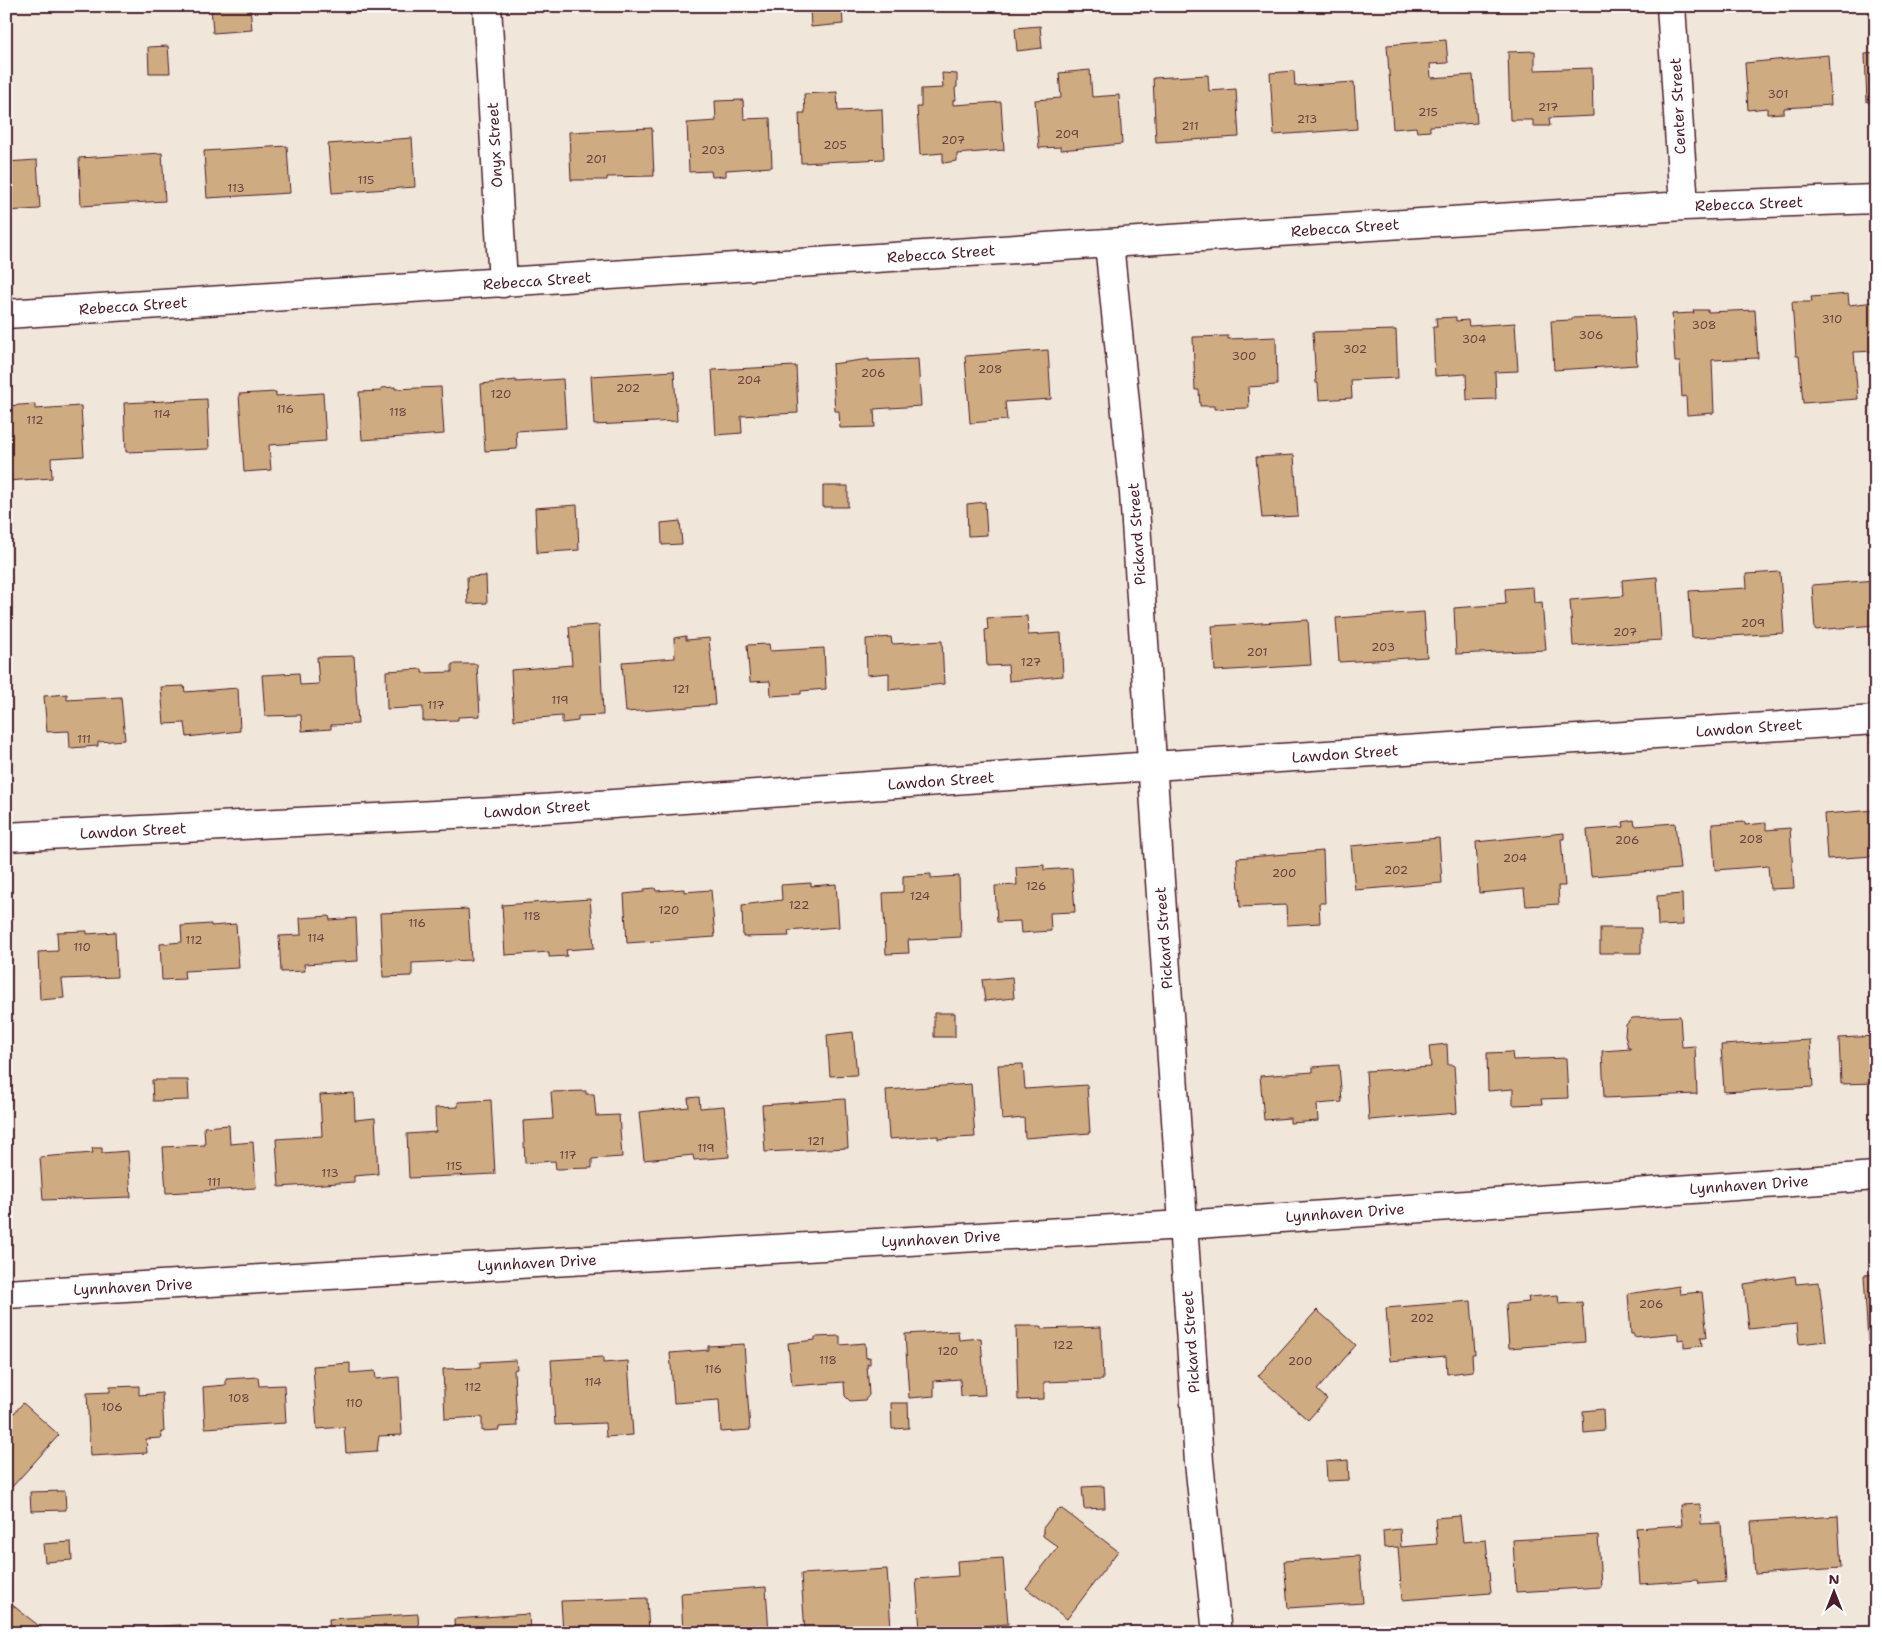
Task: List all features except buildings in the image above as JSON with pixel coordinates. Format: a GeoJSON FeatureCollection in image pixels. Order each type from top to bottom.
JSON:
{"type":"FeatureCollection","features":[{"type":"Feature","properties":{"kind":"street","name":"Onyx Street"},"geometry":{"type":"LineString","coordinates":[[487,6],[503,283]]}},
{"type":"Feature","properties":{"kind":"street","name":"Center Street"},"geometry":{"type":"LineString","coordinates":[[1672,6],[1684,206]]}},
{"type":"Feature","properties":{"kind":"street","name":"Rebecca Street"},"geometry":{"type":"LineString","coordinates":[[6,314],[1684,206],[1876,200]]}},
{"type":"Feature","properties":{"kind":"street","name":"Pickard Street"},"geometry":{"type":"LineString","coordinates":[[1109,243],[1134,493],[1199,1462],[1217,1633]]}},
{"type":"Feature","properties":{"kind":"street","name":"Lawdon Street"},"geometry":{"type":"LineString","coordinates":[[6,837],[513,811],[1153,766],[1876,720]]}},
{"type":"Feature","properties":{"kind":"street","name":"Lynnhaven Drive"},"geometry":{"type":"LineString","coordinates":[[6,1294],[1183,1225],[1876,1176]]}}]}
